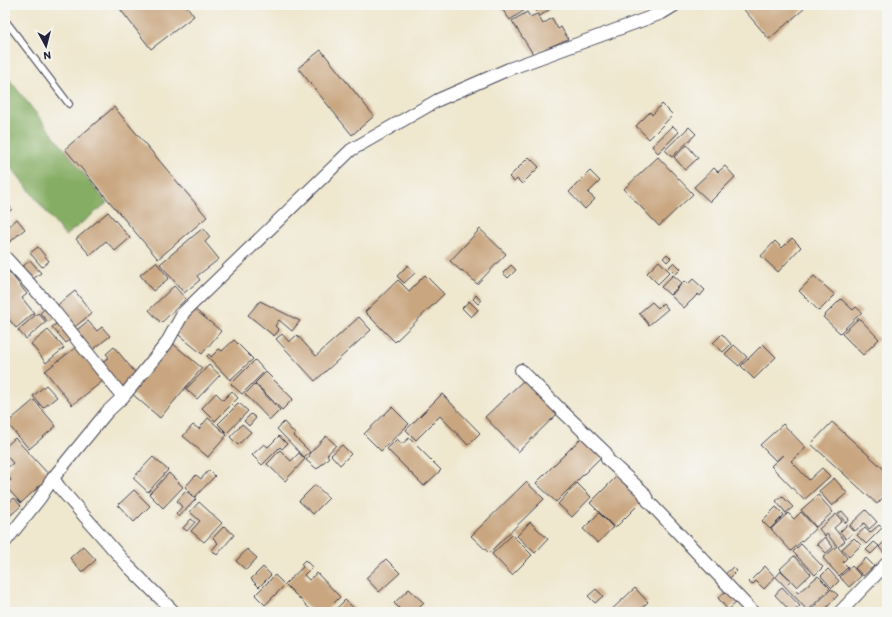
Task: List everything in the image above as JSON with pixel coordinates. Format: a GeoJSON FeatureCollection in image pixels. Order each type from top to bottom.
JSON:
{"type":"FeatureCollection","features":[{"type":"Feature","properties":{"kind":"street"},"geometry":{"type":"LineString","coordinates":[[5,542],[40,498],[53,478],[107,412],[123,398],[166,344],[184,312],[352,150],[438,100],[509,70],[662,13],[675,5]]}},
{"type":"Feature","properties":{"kind":"street"},"geometry":{"type":"LineString","coordinates":[[5,257],[51,307],[123,398]]}},
{"type":"Feature","properties":{"kind":"street"},"geometry":{"type":"LineString","coordinates":[[521,370],[606,454],[607,458],[642,492],[648,501],[753,612]]}},
{"type":"Feature","properties":{"kind":"street"},"geometry":{"type":"LineString","coordinates":[[53,478],[59,487],[128,566],[174,612]]}},
{"type":"Feature","properties":{"kind":"street"},"geometry":{"type":"LineString","coordinates":[[840,612],[887,563]]}},
{"type":"Feature","properties":{"kind":"lane"},"geometry":{"type":"LineString","coordinates":[[5,20],[69,104]]}},
{"type":"Feature","properties":{"kind":"green space"},"geometry":{"type":"Polygon","coordinates":[[[5,74],[107,203],[65,236],[5,159],[5,74]]]}},
{"type":"Feature","properties":{"kind":"building"},"geometry":{"type":"Polygon","coordinates":[[[117,5],[186,5],[194,16],[151,49],[117,5]]]}},
{"type":"Feature","properties":{"kind":"building"},"geometry":{"type":"Polygon","coordinates":[[[499,5],[532,5],[510,20],[499,5]]]}},
{"type":"Feature","properties":{"kind":"building"},"geometry":{"type":"Polygon","coordinates":[[[532,5],[551,5],[553,7],[540,16],[532,5]]]}},
{"type":"Feature","properties":{"kind":"building"},"geometry":{"type":"Polygon","coordinates":[[[740,5],[803,5],[805,8],[769,39],[740,5]]]}},
{"type":"Feature","properties":{"kind":"building"},"geometry":{"type":"Polygon","coordinates":[[[527,12],[530,17],[537,14],[543,24],[552,18],[558,29],[561,27],[568,39],[533,54],[512,21],[527,12]]]}},
{"type":"Feature","properties":{"kind":"building"},"geometry":{"type":"Polygon","coordinates":[[[321,50],[374,116],[352,135],[298,68],[321,50]]]}},
{"type":"Feature","properties":{"kind":"building"},"geometry":{"type":"Polygon","coordinates":[[[662,104],[673,115],[649,139],[636,126],[650,112],[652,115],[662,104]]]}},
{"type":"Feature","properties":{"kind":"building"},"geometry":{"type":"Polygon","coordinates":[[[114,107],[207,217],[158,259],[65,149],[114,107]]]}},
{"type":"Feature","properties":{"kind":"building"},"geometry":{"type":"Polygon","coordinates":[[[673,126],[679,132],[658,153],[652,146],[673,126]]]}},
{"type":"Feature","properties":{"kind":"building"},"geometry":{"type":"Polygon","coordinates":[[[689,127],[696,134],[672,157],[665,150],[689,127]]]}},
{"type":"Feature","properties":{"kind":"building"},"geometry":{"type":"Polygon","coordinates":[[[687,145],[698,158],[685,170],[674,157],[687,145]]]}},
{"type":"Feature","properties":{"kind":"building"},"geometry":{"type":"Polygon","coordinates":[[[529,157],[539,167],[522,184],[517,179],[514,182],[509,177],[529,157]]]}},
{"type":"Feature","properties":{"kind":"building"},"geometry":{"type":"Polygon","coordinates":[[[658,157],[693,194],[659,226],[624,189],[658,157]]]}},
{"type":"Feature","properties":{"kind":"building"},"geometry":{"type":"Polygon","coordinates":[[[725,166],[735,177],[710,202],[694,187],[714,168],[718,172],[725,166]]]}},
{"type":"Feature","properties":{"kind":"building"},"geometry":{"type":"Polygon","coordinates":[[[590,171],[600,181],[588,193],[595,199],[585,209],[569,192],[590,171]]]}},
{"type":"Feature","properties":{"kind":"building"},"geometry":{"type":"Polygon","coordinates":[[[5,202],[12,209],[5,216],[5,202]]]}},
{"type":"Feature","properties":{"kind":"building"},"geometry":{"type":"Polygon","coordinates":[[[108,212],[130,238],[115,251],[106,241],[90,255],[76,239],[108,212]]]}},
{"type":"Feature","properties":{"kind":"building"},"geometry":{"type":"Polygon","coordinates":[[[17,219],[25,229],[5,246],[5,228],[6,229],[17,219]]]}},
{"type":"Feature","properties":{"kind":"building"},"geometry":{"type":"Polygon","coordinates":[[[203,228],[210,237],[205,242],[219,259],[197,276],[200,280],[184,293],[160,264],[203,228]]]}},
{"type":"Feature","properties":{"kind":"building"},"geometry":{"type":"Polygon","coordinates":[[[480,229],[506,254],[477,284],[450,261],[480,229]]]}},
{"type":"Feature","properties":{"kind":"building"},"geometry":{"type":"Polygon","coordinates":[[[792,238],[801,247],[778,272],[761,256],[775,241],[782,248],[792,238]]]}},
{"type":"Feature","properties":{"kind":"building"},"geometry":{"type":"Polygon","coordinates":[[[38,247],[49,261],[42,267],[30,253],[38,247]]]}},
{"type":"Feature","properties":{"kind":"building"},"geometry":{"type":"Polygon","coordinates":[[[667,254],[671,258],[667,262],[663,258],[667,254]]]}},
{"type":"Feature","properties":{"kind":"building"},"geometry":{"type":"Polygon","coordinates":[[[30,260],[41,273],[29,282],[19,270],[30,260]]]}},
{"type":"Feature","properties":{"kind":"building"},"geometry":{"type":"Polygon","coordinates":[[[659,261],[670,272],[658,284],[647,273],[659,261]]]}},
{"type":"Feature","properties":{"kind":"building"},"geometry":{"type":"Polygon","coordinates":[[[156,262],[169,278],[153,291],[140,275],[156,262]]]}},
{"type":"Feature","properties":{"kind":"building"},"geometry":{"type":"Polygon","coordinates":[[[674,262],[681,269],[676,274],[669,267],[674,262]]]}},
{"type":"Feature","properties":{"kind":"building"},"geometry":{"type":"Polygon","coordinates":[[[408,265],[415,273],[404,283],[397,276],[408,265]]]}},
{"type":"Feature","properties":{"kind":"building"},"geometry":{"type":"Polygon","coordinates":[[[511,265],[516,270],[508,278],[503,273],[511,265]]]}},
{"type":"Feature","properties":{"kind":"building"},"geometry":{"type":"Polygon","coordinates":[[[7,269],[27,294],[22,298],[34,313],[16,328],[5,314],[5,270],[7,269]]]}},
{"type":"Feature","properties":{"kind":"building"},"geometry":{"type":"Polygon","coordinates":[[[425,275],[444,294],[395,342],[365,312],[398,280],[409,291],[425,275]]]}},
{"type":"Feature","properties":{"kind":"building"},"geometry":{"type":"Polygon","coordinates":[[[673,275],[682,283],[670,295],[661,287],[673,275]]]}},
{"type":"Feature","properties":{"kind":"building"},"geometry":{"type":"Polygon","coordinates":[[[814,276],[835,295],[819,311],[799,291],[814,276]]]}},
{"type":"Feature","properties":{"kind":"building"},"geometry":{"type":"Polygon","coordinates":[[[693,279],[705,290],[700,296],[698,294],[684,308],[671,296],[684,281],[688,284],[693,279]]]}},
{"type":"Feature","properties":{"kind":"building"},"geometry":{"type":"Polygon","coordinates":[[[174,286],[186,299],[161,323],[149,310],[174,286]]]}},
{"type":"Feature","properties":{"kind":"building"},"geometry":{"type":"Polygon","coordinates":[[[75,291],[92,313],[71,330],[54,308],[75,291]]]}},
{"type":"Feature","properties":{"kind":"building"},"geometry":{"type":"Polygon","coordinates":[[[476,295],[481,301],[478,304],[473,299],[476,295]]]}},
{"type":"Feature","properties":{"kind":"building"},"geometry":{"type":"Polygon","coordinates":[[[841,299],[853,310],[856,307],[862,312],[840,333],[823,317],[841,299]]]}},
{"type":"Feature","properties":{"kind":"building"},"geometry":{"type":"Polygon","coordinates":[[[260,301],[300,321],[292,331],[279,320],[275,326],[279,330],[274,336],[248,315],[260,301]]]}},
{"type":"Feature","properties":{"kind":"building"},"geometry":{"type":"Polygon","coordinates":[[[469,301],[478,310],[471,317],[462,308],[469,301]]]}},
{"type":"Feature","properties":{"kind":"building"},"geometry":{"type":"Polygon","coordinates":[[[652,302],[658,308],[663,303],[668,309],[649,325],[639,313],[652,302]]]}},
{"type":"Feature","properties":{"kind":"building"},"geometry":{"type":"Polygon","coordinates":[[[48,306],[56,316],[48,322],[40,313],[48,306]]]}},
{"type":"Feature","properties":{"kind":"building"},"geometry":{"type":"Polygon","coordinates":[[[193,308],[221,331],[202,354],[174,331],[193,308]]]}},
{"type":"Feature","properties":{"kind":"building"},"geometry":{"type":"Polygon","coordinates":[[[38,313],[46,322],[26,339],[18,330],[38,313]]]}},
{"type":"Feature","properties":{"kind":"building"},"geometry":{"type":"Polygon","coordinates":[[[359,317],[371,330],[315,381],[276,339],[282,334],[289,342],[297,335],[316,356],[359,317]]]}},
{"type":"Feature","properties":{"kind":"building"},"geometry":{"type":"Polygon","coordinates":[[[859,318],[879,339],[863,355],[842,334],[859,318]]]}},
{"type":"Feature","properties":{"kind":"building"},"geometry":{"type":"Polygon","coordinates":[[[60,321],[73,337],[66,343],[52,327],[60,321]]]}},
{"type":"Feature","properties":{"kind":"building"},"geometry":{"type":"Polygon","coordinates":[[[88,321],[97,331],[102,327],[110,336],[89,353],[73,333],[88,321]]]}},
{"type":"Feature","properties":{"kind":"building"},"geometry":{"type":"Polygon","coordinates":[[[48,330],[64,348],[46,363],[31,344],[48,330]]]}},
{"type":"Feature","properties":{"kind":"building"},"geometry":{"type":"Polygon","coordinates":[[[722,334],[731,344],[723,352],[713,343],[722,334]]]}},
{"type":"Feature","properties":{"kind":"building"},"geometry":{"type":"Polygon","coordinates":[[[234,340],[253,359],[230,380],[207,356],[209,354],[211,357],[219,349],[222,351],[234,340]]]}},
{"type":"Feature","properties":{"kind":"building"},"geometry":{"type":"Polygon","coordinates":[[[172,343],[202,368],[160,418],[130,392],[172,343]]]}},
{"type":"Feature","properties":{"kind":"building"},"geometry":{"type":"Polygon","coordinates":[[[763,344],[776,357],[754,379],[741,366],[763,344]]]}},
{"type":"Feature","properties":{"kind":"building"},"geometry":{"type":"Polygon","coordinates":[[[734,345],[747,357],[739,366],[725,354],[734,345]]]}},
{"type":"Feature","properties":{"kind":"building"},"geometry":{"type":"Polygon","coordinates":[[[76,347],[103,381],[72,405],[45,371],[76,347]]]}},
{"type":"Feature","properties":{"kind":"building"},"geometry":{"type":"Polygon","coordinates":[[[114,347],[138,376],[121,390],[99,365],[109,357],[106,354],[114,347]]]}},
{"type":"Feature","properties":{"kind":"building"},"geometry":{"type":"Polygon","coordinates":[[[255,360],[265,371],[242,394],[231,384],[255,360]]]}},
{"type":"Feature","properties":{"kind":"building"},"geometry":{"type":"Polygon","coordinates":[[[209,365],[220,375],[197,399],[186,389],[209,365]]]}},
{"type":"Feature","properties":{"kind":"building"},"geometry":{"type":"Polygon","coordinates":[[[266,372],[293,399],[282,410],[255,383],[266,372]]]}},
{"type":"Feature","properties":{"kind":"building"},"geometry":{"type":"Polygon","coordinates":[[[524,380],[557,414],[518,452],[485,417],[524,380]]]}},
{"type":"Feature","properties":{"kind":"building"},"geometry":{"type":"Polygon","coordinates":[[[255,384],[280,410],[270,420],[245,394],[255,384]]]}},
{"type":"Feature","properties":{"kind":"building"},"geometry":{"type":"Polygon","coordinates":[[[46,385],[57,397],[43,408],[33,396],[46,385]]]}},
{"type":"Feature","properties":{"kind":"building"},"geometry":{"type":"Polygon","coordinates":[[[232,391],[238,398],[215,421],[202,408],[216,393],[223,400],[232,391]]]}},
{"type":"Feature","properties":{"kind":"building"},"geometry":{"type":"Polygon","coordinates":[[[442,394],[480,433],[468,445],[440,416],[416,440],[406,430],[442,394]]]}},
{"type":"Feature","properties":{"kind":"building"},"geometry":{"type":"Polygon","coordinates":[[[34,400],[56,426],[29,449],[7,423],[34,400]]]}},
{"type":"Feature","properties":{"kind":"building"},"geometry":{"type":"Polygon","coordinates":[[[239,403],[248,411],[227,433],[218,424],[239,403]]]}},
{"type":"Feature","properties":{"kind":"building"},"geometry":{"type":"Polygon","coordinates":[[[392,407],[409,424],[381,451],[364,434],[392,407]]]}},
{"type":"Feature","properties":{"kind":"building"},"geometry":{"type":"Polygon","coordinates":[[[251,414],[256,418],[249,426],[244,421],[251,414]]]}},
{"type":"Feature","properties":{"kind":"building"},"geometry":{"type":"Polygon","coordinates":[[[208,418],[227,435],[208,457],[183,436],[193,425],[199,429],[208,418]]]}},
{"type":"Feature","properties":{"kind":"building"},"geometry":{"type":"Polygon","coordinates":[[[284,422],[295,434],[293,435],[310,452],[304,457],[277,429],[284,422]]]}},
{"type":"Feature","properties":{"kind":"building"},"geometry":{"type":"Polygon","coordinates":[[[832,422],[887,472],[887,493],[877,504],[811,444],[832,422]]]}},
{"type":"Feature","properties":{"kind":"building"},"geometry":{"type":"Polygon","coordinates":[[[242,424],[251,432],[238,445],[230,437],[242,424]]]}},
{"type":"Feature","properties":{"kind":"building"},"geometry":{"type":"Polygon","coordinates":[[[783,424],[806,448],[791,461],[809,480],[822,468],[830,476],[804,500],[771,466],[783,455],[776,461],[760,445],[783,424]]]}},
{"type":"Feature","properties":{"kind":"building"},"geometry":{"type":"Polygon","coordinates":[[[584,435],[604,454],[556,502],[536,483],[584,435]]]}},
{"type":"Feature","properties":{"kind":"building"},"geometry":{"type":"Polygon","coordinates":[[[279,436],[287,444],[282,449],[280,447],[262,465],[252,455],[264,444],[268,447],[279,436]]]}},
{"type":"Feature","properties":{"kind":"building"},"geometry":{"type":"Polygon","coordinates":[[[326,436],[336,445],[327,455],[329,457],[317,469],[306,460],[310,456],[309,454],[326,436]]]}},
{"type":"Feature","properties":{"kind":"building"},"geometry":{"type":"Polygon","coordinates":[[[15,438],[50,476],[21,503],[5,486],[11,480],[5,473],[5,470],[13,463],[5,454],[5,447],[15,438]]]}},
{"type":"Feature","properties":{"kind":"building"},"geometry":{"type":"Polygon","coordinates":[[[409,438],[441,470],[424,486],[387,449],[397,439],[402,444],[409,438]]]}},
{"type":"Feature","properties":{"kind":"building"},"geometry":{"type":"Polygon","coordinates":[[[342,445],[351,454],[340,465],[331,455],[342,445]]]}},
{"type":"Feature","properties":{"kind":"building"},"geometry":{"type":"Polygon","coordinates":[[[280,450],[291,461],[299,453],[305,459],[285,481],[267,464],[280,450]]]}},
{"type":"Feature","properties":{"kind":"building"},"geometry":{"type":"Polygon","coordinates":[[[153,457],[168,470],[148,492],[133,478],[153,457]]]}},
{"type":"Feature","properties":{"kind":"building"},"geometry":{"type":"Polygon","coordinates":[[[209,470],[215,476],[195,497],[185,487],[196,475],[201,479],[209,470]]]}},
{"type":"Feature","properties":{"kind":"building"},"geometry":{"type":"Polygon","coordinates":[[[169,473],[183,487],[163,508],[149,494],[169,473]]]}},
{"type":"Feature","properties":{"kind":"building"},"geometry":{"type":"Polygon","coordinates":[[[619,474],[645,498],[615,528],[590,503],[619,474]]]}},
{"type":"Feature","properties":{"kind":"building"},"geometry":{"type":"Polygon","coordinates":[[[834,478],[847,493],[832,506],[819,491],[834,478]]]}},
{"type":"Feature","properties":{"kind":"building"},"geometry":{"type":"Polygon","coordinates":[[[526,482],[544,499],[489,553],[471,536],[526,482]]]}},
{"type":"Feature","properties":{"kind":"building"},"geometry":{"type":"Polygon","coordinates":[[[577,483],[591,497],[572,517],[558,504],[577,483]]]}},
{"type":"Feature","properties":{"kind":"building"},"geometry":{"type":"Polygon","coordinates":[[[315,485],[329,498],[313,514],[299,501],[315,485]]]}},
{"type":"Feature","properties":{"kind":"building"},"geometry":{"type":"Polygon","coordinates":[[[134,490],[150,506],[134,522],[118,505],[134,490]]]}},
{"type":"Feature","properties":{"kind":"building"},"geometry":{"type":"Polygon","coordinates":[[[186,491],[196,499],[179,517],[176,514],[182,507],[177,501],[186,491]]]}},
{"type":"Feature","properties":{"kind":"building"},"geometry":{"type":"Polygon","coordinates":[[[818,495],[833,512],[816,527],[801,510],[818,495]]]}},
{"type":"Feature","properties":{"kind":"building"},"geometry":{"type":"Polygon","coordinates":[[[782,496],[793,507],[786,513],[776,501],[782,496]]]}},
{"type":"Feature","properties":{"kind":"building"},"geometry":{"type":"Polygon","coordinates":[[[14,498],[21,506],[5,520],[5,506],[14,498]]]}},
{"type":"Feature","properties":{"kind":"building"},"geometry":{"type":"Polygon","coordinates":[[[199,502],[222,523],[204,542],[191,531],[200,521],[190,512],[199,502]]]}},
{"type":"Feature","properties":{"kind":"building"},"geometry":{"type":"Polygon","coordinates":[[[776,507],[784,515],[770,529],[762,521],[776,507]]]}},
{"type":"Feature","properties":{"kind":"building"},"geometry":{"type":"Polygon","coordinates":[[[866,510],[877,522],[869,529],[864,523],[855,531],[850,525],[866,510]]]}},
{"type":"Feature","properties":{"kind":"building"},"geometry":{"type":"Polygon","coordinates":[[[842,511],[849,519],[846,523],[838,514],[842,511]]]}},
{"type":"Feature","properties":{"kind":"building"},"geometry":{"type":"Polygon","coordinates":[[[801,512],[816,528],[791,551],[771,529],[788,513],[794,519],[801,512]]]}},
{"type":"Feature","properties":{"kind":"building"},"geometry":{"type":"Polygon","coordinates":[[[599,513],[613,527],[598,543],[583,529],[599,513]]]}},
{"type":"Feature","properties":{"kind":"building"},"geometry":{"type":"Polygon","coordinates":[[[836,514],[842,521],[834,528],[845,541],[838,547],[847,558],[843,562],[848,567],[839,576],[823,558],[837,546],[827,534],[825,536],[819,529],[836,514]]]}},
{"type":"Feature","properties":{"kind":"building"},"geometry":{"type":"Polygon","coordinates":[[[191,519],[195,522],[187,531],[183,528],[191,519]]]}},
{"type":"Feature","properties":{"kind":"building"},"geometry":{"type":"Polygon","coordinates":[[[530,522],[548,539],[535,553],[517,536],[530,522]]]}},
{"type":"Feature","properties":{"kind":"building"},"geometry":{"type":"Polygon","coordinates":[[[847,525],[854,532],[846,539],[840,532],[847,525]]]}},
{"type":"Feature","properties":{"kind":"building"},"geometry":{"type":"Polygon","coordinates":[[[879,525],[882,528],[866,544],[857,535],[865,528],[870,533],[879,525]]]}},
{"type":"Feature","properties":{"kind":"building"},"geometry":{"type":"Polygon","coordinates":[[[224,526],[234,535],[217,555],[212,550],[218,543],[213,538],[224,526]]]}},
{"type":"Feature","properties":{"kind":"building"},"geometry":{"type":"Polygon","coordinates":[[[512,535],[532,555],[512,575],[492,554],[512,535]]]}},
{"type":"Feature","properties":{"kind":"building"},"geometry":{"type":"Polygon","coordinates":[[[825,537],[833,547],[826,553],[817,544],[825,537]]]}},
{"type":"Feature","properties":{"kind":"building"},"geometry":{"type":"Polygon","coordinates":[[[854,538],[861,545],[849,557],[842,549],[854,538]]]}},
{"type":"Feature","properties":{"kind":"building"},"geometry":{"type":"Polygon","coordinates":[[[886,540],[887,550],[884,553],[879,547],[886,540]]]}},
{"type":"Feature","properties":{"kind":"building"},"geometry":{"type":"Polygon","coordinates":[[[874,542],[879,546],[871,554],[866,550],[874,542]]]}},
{"type":"Feature","properties":{"kind":"building"},"geometry":{"type":"Polygon","coordinates":[[[801,544],[823,567],[815,575],[793,552],[801,544]]]}},
{"type":"Feature","properties":{"kind":"building"},"geometry":{"type":"Polygon","coordinates":[[[83,546],[96,560],[82,572],[70,558],[83,546]]]}},
{"type":"Feature","properties":{"kind":"building"},"geometry":{"type":"Polygon","coordinates":[[[247,549],[257,558],[246,570],[236,561],[247,549]]]}},
{"type":"Feature","properties":{"kind":"building"},"geometry":{"type":"Polygon","coordinates":[[[794,556],[811,574],[797,587],[780,569],[794,556]]]}},
{"type":"Feature","properties":{"kind":"building"},"geometry":{"type":"Polygon","coordinates":[[[866,558],[874,566],[863,576],[855,568],[866,558]]]}},
{"type":"Feature","properties":{"kind":"building"},"geometry":{"type":"Polygon","coordinates":[[[386,559],[400,573],[379,592],[366,578],[386,559]]]}},
{"type":"Feature","properties":{"kind":"building"},"geometry":{"type":"Polygon","coordinates":[[[305,560],[312,567],[304,575],[309,580],[317,573],[340,597],[325,612],[313,612],[285,584],[303,567],[301,564],[305,560]]]}},
{"type":"Feature","properties":{"kind":"building"},"geometry":{"type":"Polygon","coordinates":[[[765,566],[775,577],[764,589],[756,581],[752,585],[749,582],[765,566]]]}},
{"type":"Feature","properties":{"kind":"building"},"geometry":{"type":"Polygon","coordinates":[[[852,566],[861,576],[849,587],[840,577],[852,566]]]}},
{"type":"Feature","properties":{"kind":"building"},"geometry":{"type":"Polygon","coordinates":[[[263,567],[271,575],[259,587],[251,579],[263,567]]]}},
{"type":"Feature","properties":{"kind":"building"},"geometry":{"type":"Polygon","coordinates":[[[733,567],[737,571],[729,579],[724,575],[733,567]]]}},
{"type":"Feature","properties":{"kind":"building"},"geometry":{"type":"Polygon","coordinates":[[[828,569],[839,581],[832,588],[821,576],[828,569]]]}},
{"type":"Feature","properties":{"kind":"building"},"geometry":{"type":"Polygon","coordinates":[[[781,571],[791,580],[788,583],[798,593],[818,576],[830,588],[808,611],[776,577],[781,571]]]}},
{"type":"Feature","properties":{"kind":"building"},"geometry":{"type":"Polygon","coordinates":[[[275,575],[285,585],[265,605],[255,595],[275,575]]]}},
{"type":"Feature","properties":{"kind":"building"},"geometry":{"type":"Polygon","coordinates":[[[782,587],[800,606],[793,612],[791,612],[775,595],[782,587]]]}},
{"type":"Feature","properties":{"kind":"building"},"geometry":{"type":"Polygon","coordinates":[[[635,588],[648,602],[637,612],[609,612],[635,588]]]}},
{"type":"Feature","properties":{"kind":"building"},"geometry":{"type":"Polygon","coordinates":[[[409,589],[424,603],[415,612],[403,612],[394,603],[409,589]]]}},
{"type":"Feature","properties":{"kind":"building"},"geometry":{"type":"Polygon","coordinates":[[[596,589],[603,596],[595,603],[588,596],[596,589]]]}},
{"type":"Feature","properties":{"kind":"building"},"geometry":{"type":"Polygon","coordinates":[[[831,589],[838,595],[823,612],[809,612],[831,589]]]}},
{"type":"Feature","properties":{"kind":"building"},"geometry":{"type":"Polygon","coordinates":[[[727,590],[737,602],[728,610],[718,598],[727,590]]]}},
{"type":"Feature","properties":{"kind":"building"},"geometry":{"type":"Polygon","coordinates":[[[345,600],[356,610],[353,612],[333,612],[345,600]]]}}]}
